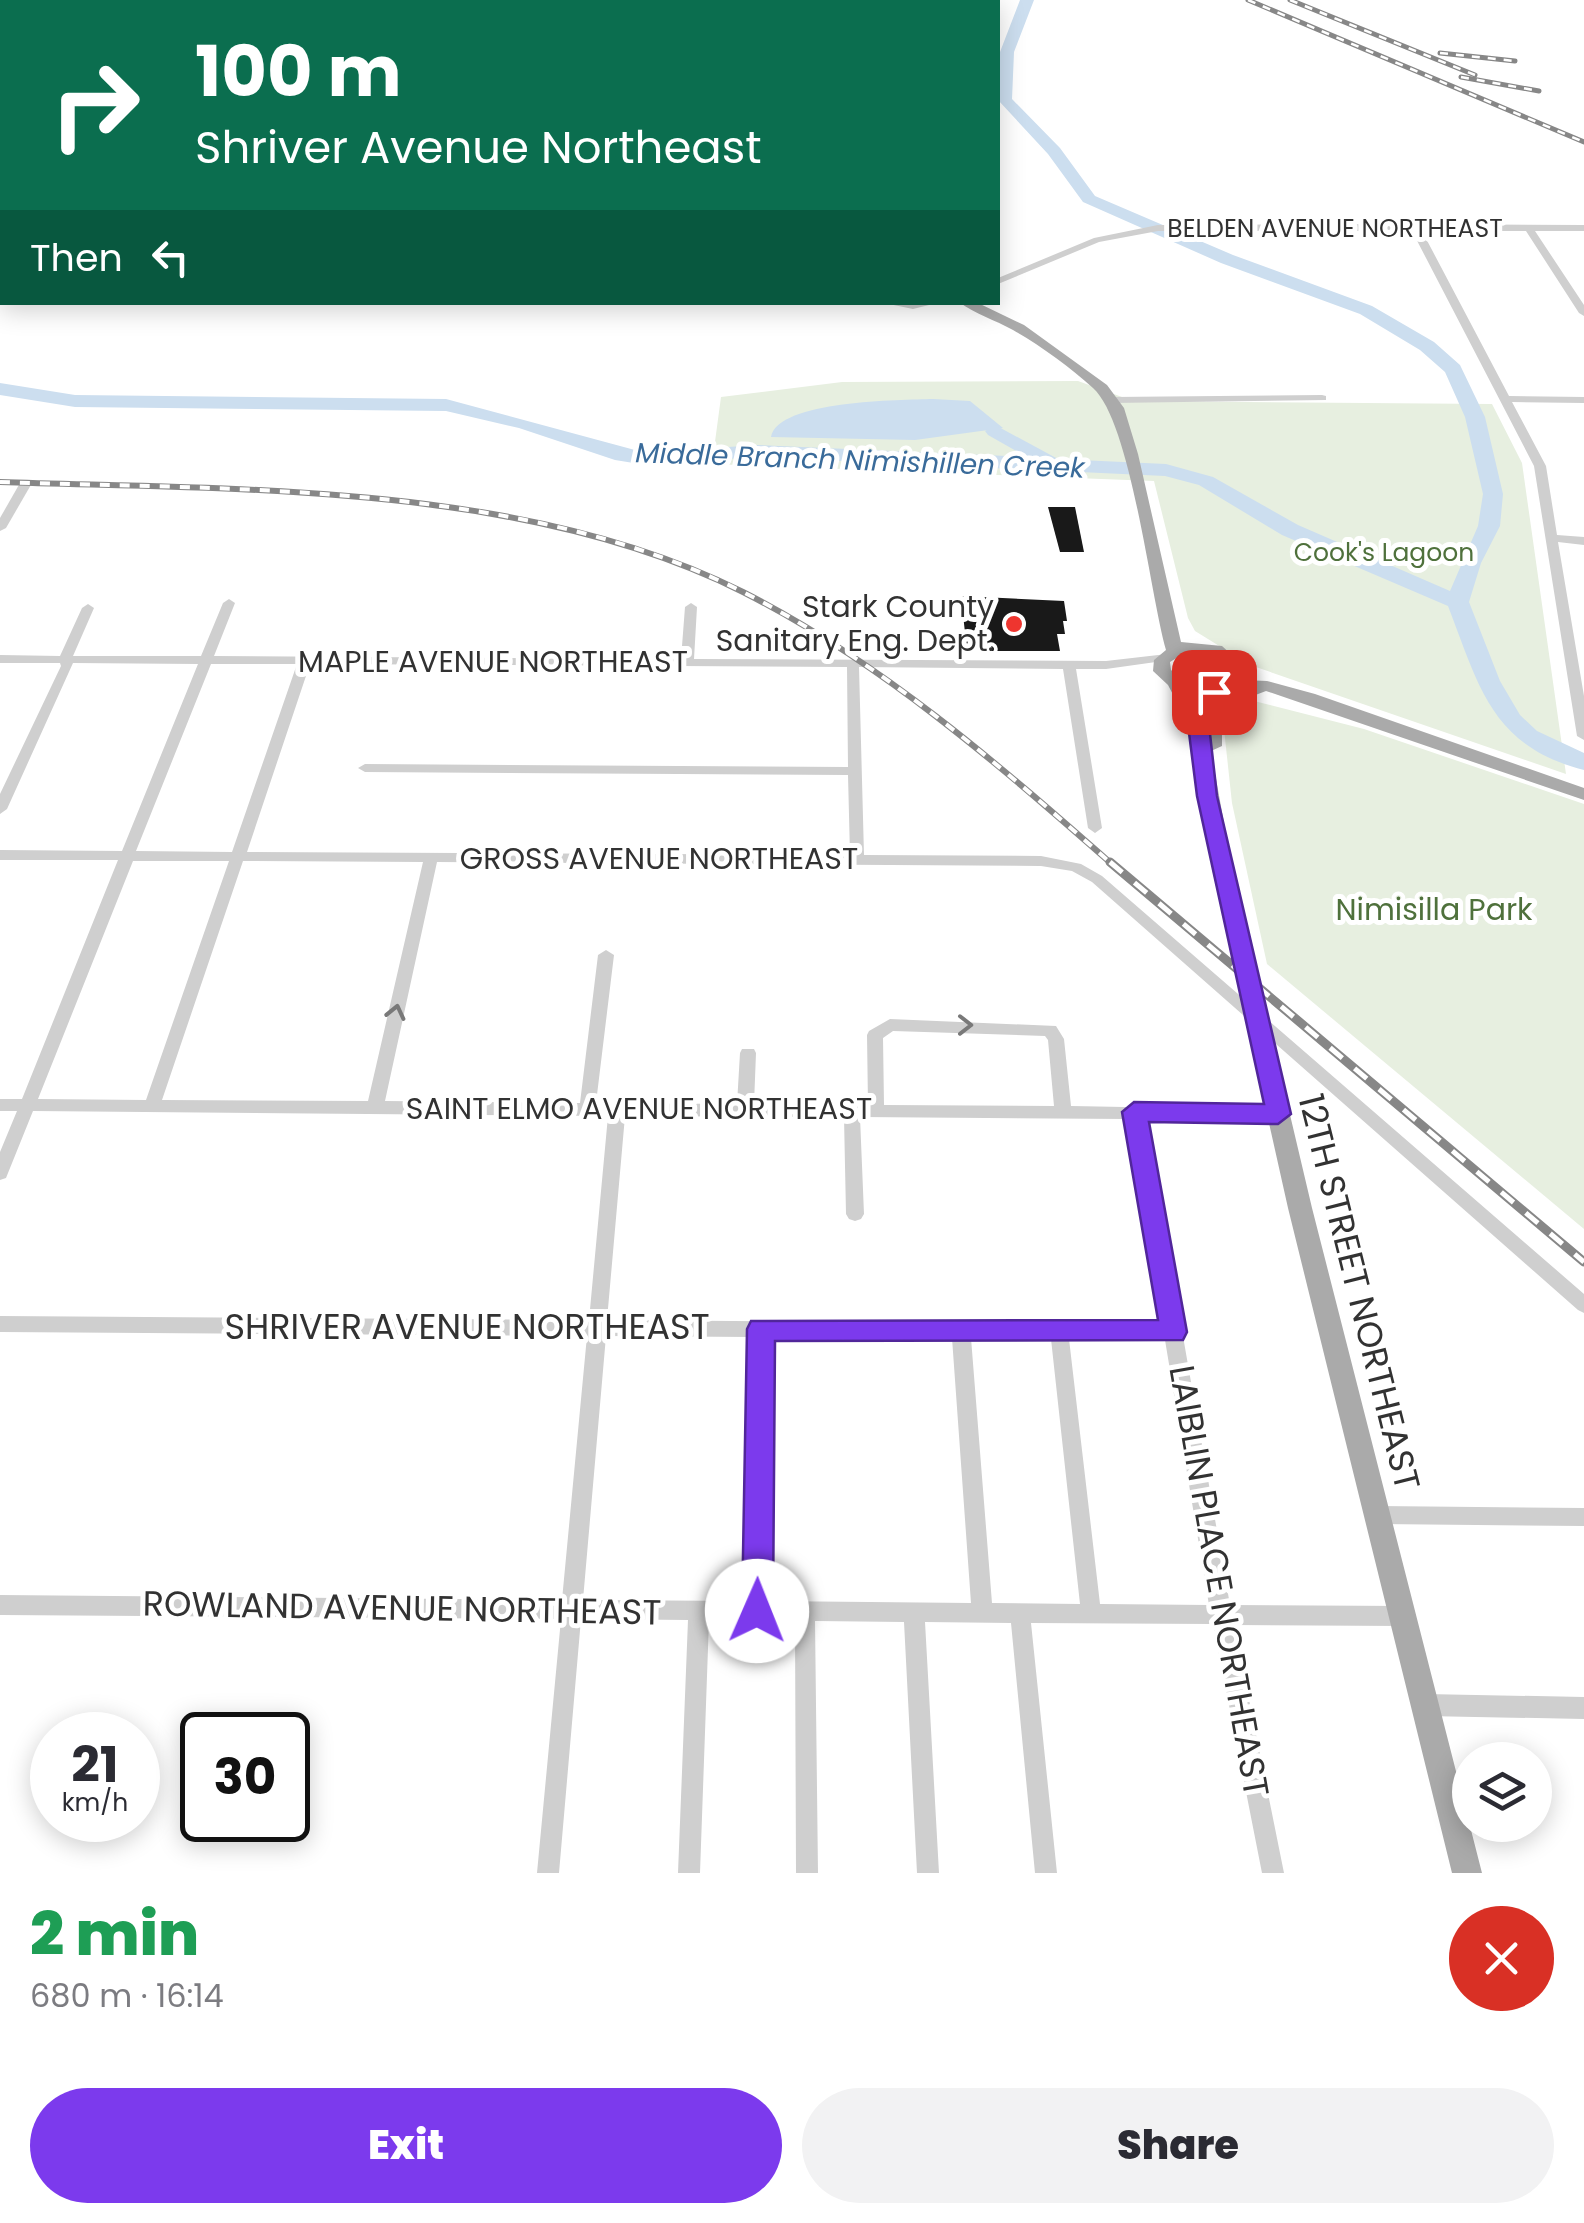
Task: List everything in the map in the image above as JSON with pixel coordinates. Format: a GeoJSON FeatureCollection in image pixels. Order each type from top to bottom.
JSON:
{"type":"FeatureCollection","features":[{"type":"Feature","properties":{"kind":"main road"},"geometry":{"type":"LineString","coordinates":[[970,305],[1019,328],[1082,371],[1112,400]]}},
{"type":"Feature","properties":{"kind":"main road"},"geometry":{"type":"LineString","coordinates":[[995,305],[1019,328]]}},
{"type":"Feature","properties":{"kind":"main road","name":"12TH STREET NORTHEAST"},"geometry":{"type":"LineString","coordinates":[[1112,400],[1131,454],[1168,615],[1168,653],[1161,668],[1198,725],[1207,796],[1278,1114],[1467,1873]]}},
{"type":"Feature","properties":{"kind":"main road"},"geometry":{"type":"LineString","coordinates":[[1168,615],[1202,646],[1225,654],[1228,680]]}},
{"type":"Feature","properties":{"kind":"main road"},"geometry":{"type":"LineString","coordinates":[[1168,653],[1202,646]]}},
{"type":"Feature","properties":{"kind":"main road"},"geometry":{"type":"LineString","coordinates":[[1172,680],[1198,690],[1228,680],[1267,686],[1584,794]]}},
{"type":"Feature","properties":{"kind":"main road"},"geometry":{"type":"LineString","coordinates":[[1198,725],[1209,697],[1228,680]]}},
{"type":"Feature","properties":{"kind":"main road"},"geometry":{"type":"LineString","coordinates":[[1207,796],[1216,777],[1212,718],[1227,696],[1266,694],[1360,721],[1376,721]]}},
{"type":"Feature","properties":{"kind":"street","name":"BELDEN AVENUE NORTHEAST"},"geometry":{"type":"LineString","coordinates":[[1000,283],[1097,240],[1178,226],[1584,228]]}},
{"type":"Feature","properties":{"kind":"street"},"geometry":{"type":"LineString","coordinates":[[1415,227],[1540,466],[1584,736]]}},
{"type":"Feature","properties":{"kind":"street"},"geometry":{"type":"LineString","coordinates":[[1528,228],[1584,313]]}},
{"type":"Feature","properties":{"kind":"street"},"geometry":{"type":"LineString","coordinates":[[1112,400],[1322,398]]}},
{"type":"Feature","properties":{"kind":"street"},"geometry":{"type":"LineString","coordinates":[[1506,399],[1584,400]]}},
{"type":"Feature","properties":{"kind":"street"},"geometry":{"type":"LineString","coordinates":[[2,520],[26,482]]}},
{"type":"Feature","properties":{"kind":"street"},"geometry":{"type":"LineString","coordinates":[[1552,538],[1584,541]]}},
{"type":"Feature","properties":{"kind":"street"},"geometry":{"type":"LineString","coordinates":[[0,1173],[228,604]]}},
{"type":"Feature","properties":{"kind":"street"},"geometry":{"type":"LineString","coordinates":[[687,663],[691,606]]}},
{"type":"Feature","properties":{"kind":"street"},"geometry":{"type":"LineString","coordinates":[[0,809],[88,608]]}},
{"type":"Feature","properties":{"kind":"street","name":"MAPLE AVENUE NORTHEAST"},"geometry":{"type":"LineString","coordinates":[[0,659],[1106,665],[1168,653]]}},
{"type":"Feature","properties":{"kind":"street"},"geometry":{"type":"LineString","coordinates":[[152,1106],[304,660]]}},
{"type":"Feature","properties":{"kind":"street"},"geometry":{"type":"LineString","coordinates":[[853,664],[857,860]]}},
{"type":"Feature","properties":{"kind":"street"},"geometry":{"type":"LineString","coordinates":[[1069,665],[1095,828]]}},
{"type":"Feature","properties":{"kind":"street","name":"MAPLE AVENUE NORTHEAST"},"geometry":{"type":"LineString","coordinates":[[1106,665],[1172,680]]}},
{"type":"Feature","properties":{"kind":"street"},"geometry":{"type":"LineString","coordinates":[[365,768],[856,771]]}},
{"type":"Feature","properties":{"kind":"street","name":"GROSS AVENUE NORTHEAST"},"geometry":{"type":"LineString","coordinates":[[0,855],[857,860],[1041,862],[1076,866],[1097,879],[1584,1305]]}},
{"type":"Feature","properties":{"kind":"street"},"geometry":{"type":"LineString","coordinates":[[375,1108],[431,858]]}},
{"type":"Feature","properties":{"kind":"street"},"geometry":{"type":"LineString","coordinates":[[587,1109],[606,955]]}},
{"type":"Feature","properties":{"kind":"street"},"geometry":{"type":"LineString","coordinates":[[876,1111],[875,1035],[880,1028],[985,1025],[1050,1030],[1056,1040],[1063,1111]]}},
{"type":"Feature","properties":{"kind":"street"},"geometry":{"type":"LineString","coordinates":[[745,1110],[748,1053]]}},
{"type":"Feature","properties":{"kind":"street","name":"SAINT ELMO AVENUE NORTHEAST"},"geometry":{"type":"LineString","coordinates":[[0,1105],[1278,1114]]}},
{"type":"Feature","properties":{"kind":"street"},"geometry":{"type":"LineString","coordinates":[[548,1873],[617,1109]]}},
{"type":"Feature","properties":{"kind":"street"},"geometry":{"type":"LineString","coordinates":[[852,1111],[855,1214]]}},
{"type":"Feature","properties":{"kind":"street","name":"LAIBLIN PLACE NORTHEAST"},"geometry":{"type":"LineString","coordinates":[[1134,1112],[1273,1873]]}},
{"type":"Feature","properties":{"kind":"street","name":"SHRIVER AVENUE NORTHEAST"},"geometry":{"type":"LineString","coordinates":[[0,1324],[1174,1332]]}},
{"type":"Feature","properties":{"kind":"street"},"geometry":{"type":"LineString","coordinates":[[757,1611],[761,1329]]}},
{"type":"Feature","properties":{"kind":"street"},"geometry":{"type":"LineString","coordinates":[[961,1330],[982,1612]]}},
{"type":"Feature","properties":{"kind":"street"},"geometry":{"type":"LineString","coordinates":[[1058,1331],[1092,1613]]}},
{"type":"Feature","properties":{"kind":"street"},"geometry":{"type":"LineString","coordinates":[[1378,1515],[1584,1516]]}},
{"type":"Feature","properties":{"kind":"street","name":"ROWLAND AVENUE NORTHEAST"},"geometry":{"type":"LineString","coordinates":[[0,1605],[1403,1616]]}},
{"type":"Feature","properties":{"kind":"street"},"geometry":{"type":"LineString","coordinates":[[689,1873],[699,1611]]}},
{"type":"Feature","properties":{"kind":"street"},"geometry":{"type":"LineString","coordinates":[[805,1611],[807,1873]]}},
{"type":"Feature","properties":{"kind":"street"},"geometry":{"type":"LineString","coordinates":[[914,1611],[928,1873]]}},
{"type":"Feature","properties":{"kind":"street"},"geometry":{"type":"LineString","coordinates":[[1020,1612],[1046,1873]]}},
{"type":"Feature","properties":{"kind":"street"},"geometry":{"type":"LineString","coordinates":[[1425,1706],[1584,1708]]}},
{"type":"Feature","properties":{"kind":"green space","name":"Cook's Lagoon"},"geometry":{"type":"Polygon","coordinates":[[[1078,381],[1133,401],[1492,404],[1522,463],[1566,774],[1250,665],[1195,631],[1188,618],[1154,481],[712,464],[721,397],[842,382],[1078,381]]]}},
{"type":"Feature","properties":{"kind":"green space"},"geometry":{"type":"Polygon","coordinates":[[[1196,654],[1217,661],[1220,675],[1203,682],[1182,677],[1176,660],[1196,654]]]}},
{"type":"Feature","properties":{"kind":"green space","name":"Nimisilla Park"},"geometry":{"type":"Polygon","coordinates":[[[1254,701],[1364,729],[1584,804],[1584,1229],[1267,964],[1232,803],[1224,729],[1229,709],[1254,701]]]}},
{"type":"Feature","properties":{"kind":"water"},"geometry":{"type":"Polygon","coordinates":[[[933,399],[970,401],[1003,428],[915,440],[771,437],[779,425],[817,409],[933,399]]]}},
{"type":"Feature","properties":{"kind":"building"},"geometry":{"type":"Polygon","coordinates":[[[1048,507],[1075,507],[1084,552],[1060,552],[1048,507]]]}},
{"type":"Feature","properties":{"kind":"building","name":"Stark County Sanitary Eng. Dept."},"geometry":{"type":"Polygon","coordinates":[[[961,596],[1064,601],[1067,621],[1063,621],[1065,634],[1057,634],[1060,651],[967,651],[961,596]]]}},
{"type":"Feature","properties":{"kind":"waterway"},"geometry":{"type":"LineString","coordinates":[[1027,0],[1007,52],[1005,100],[1054,151],[1089,199],[1227,259],[1366,310],[1427,346],[1453,369],[1475,417],[1493,494],[1489,526],[1470,563],[1458,602]]}},
{"type":"Feature","properties":{"kind":"waterway","name":"Middle Branch Nimishillen Creek"},"geometry":{"type":"LineString","coordinates":[[0,389],[75,401],[446,405],[525,423],[622,456],[646,459],[756,451],[1166,470],[1206,481],[1290,530],[1458,602]]}},
{"type":"Feature","properties":{"kind":"waterway"},"geometry":{"type":"LineString","coordinates":[[995,431],[1050,462]]}},
{"type":"Feature","properties":{"kind":"waterway"},"geometry":{"type":"LineString","coordinates":[[1458,602],[1488,681],[1511,721],[1552,750],[1584,762]]}},
{"type":"Feature","properties":{"kind":"railway"},"geometry":{"type":"LineString","coordinates":[[1248,0],[1584,142]]}},
{"type":"Feature","properties":{"kind":"railway"},"geometry":{"type":"LineString","coordinates":[[1290,0],[1475,75]]}},
{"type":"Feature","properties":{"kind":"railway"},"geometry":{"type":"LineString","coordinates":[[1440,53],[1515,61]]}},
{"type":"Feature","properties":{"kind":"railway"},"geometry":{"type":"LineString","coordinates":[[1461,77],[1539,91]]}},
{"type":"Feature","properties":{"kind":"railway"},"geometry":{"type":"LineString","coordinates":[[0,482],[283,491],[379,499],[475,511],[569,530],[658,556],[743,592],[843,650],[936,716],[1113,865]]}},
{"type":"Feature","properties":{"kind":"railway"},"geometry":{"type":"LineString","coordinates":[[1110,862],[1584,1262]]}},
{"type":"Feature","properties":{"kind":"place","name":"Stark County Sanitary Eng. Dept."},"geometry":{"type":"Point","coordinates":[1014,624]}},
{"type":"Feature","properties":{"kind":"route"},"geometry":{"type":"LineString","coordinates":[[757,1611],[761,1329],[1174,1332],[1134,1112],[1278,1114],[1207,796],[1198,725],[1214,692]]}}]}
